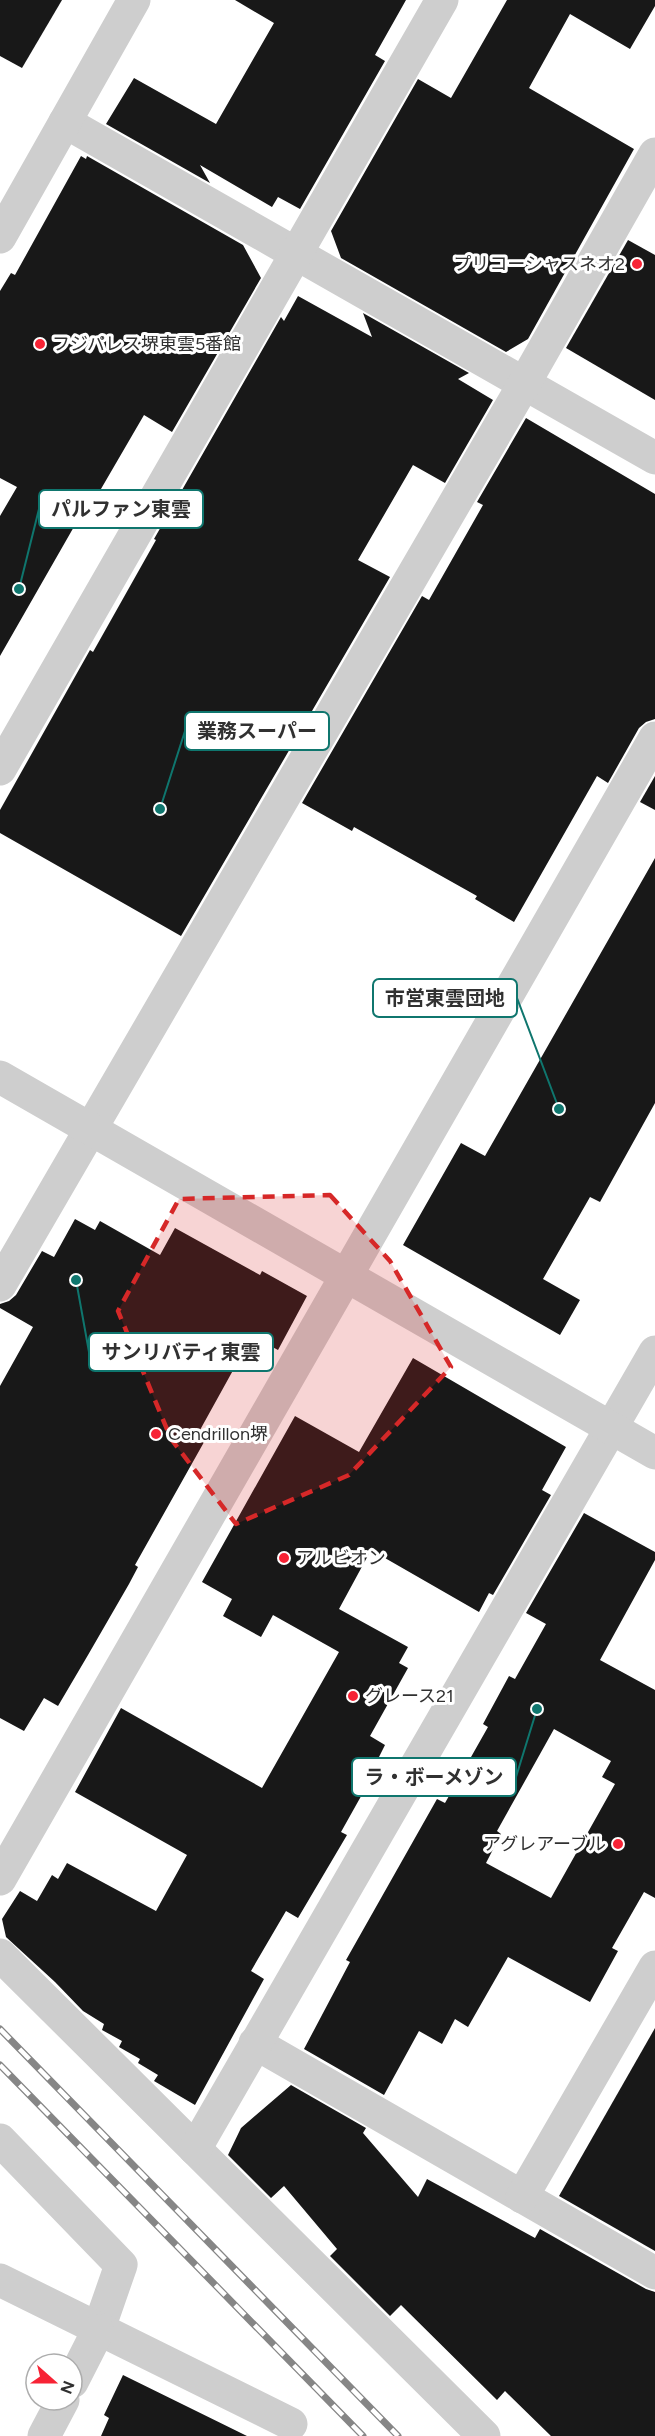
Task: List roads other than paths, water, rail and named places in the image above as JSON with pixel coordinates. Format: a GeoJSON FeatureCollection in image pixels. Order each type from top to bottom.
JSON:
{"type":"FeatureCollection","features":[{"type":"Feature","properties":{"kind":"street"},"geometry":{"type":"LineString","coordinates":[[0,237],[134,0]]}},
{"type":"Feature","properties":{"kind":"street"},"geometry":{"type":"LineString","coordinates":[[0,769],[442,0]]}},
{"type":"Feature","properties":{"kind":"street"},"geometry":{"type":"LineString","coordinates":[[65,122],[655,458]]}},
{"type":"Feature","properties":{"kind":"street"},"geometry":{"type":"LineString","coordinates":[[0,1285],[524,384],[655,154]]}},
{"type":"Feature","properties":{"kind":"street"},"geometry":{"type":"LineString","coordinates":[[0,1879],[655,738]]}},
{"type":"Feature","properties":{"kind":"street"},"geometry":{"type":"LineString","coordinates":[[0,1077],[655,1453]]}},
{"type":"Feature","properties":{"kind":"street"},"geometry":{"type":"LineString","coordinates":[[195,2149],[655,1352]]}},
{"type":"Feature","properties":{"kind":"street"},"geometry":{"type":"LineString","coordinates":[[0,1955],[484,2436]]}},
{"type":"Feature","properties":{"kind":"street"},"geometry":{"type":"LineString","coordinates":[[522,2196],[655,1967]]}},
{"type":"Feature","properties":{"kind":"street"},"geometry":{"type":"LineString","coordinates":[[255,2043],[655,2273]]}},
{"type":"Feature","properties":{"kind":"street"},"geometry":{"type":"LineString","coordinates":[[0,2140],[121,2265],[98,2331],[84,2358]]}},
{"type":"Feature","properties":{"kind":"street"},"geometry":{"type":"LineString","coordinates":[[0,2280],[296,2430]]}},
{"type":"Feature","properties":{"kind":"street"},"geometry":{"type":"LineString","coordinates":[[44,2436],[57,2412]]}},
{"type":"Feature","properties":{"kind":"railway"},"geometry":{"type":"LineString","coordinates":[[0,2029],[398,2436]]}},
{"type":"Feature","properties":{"kind":"railway"},"geometry":{"type":"LineString","coordinates":[[0,2065],[363,2436]]}},
{"type":"Feature","properties":{"kind":"place","name":"プリコーシャスネオ2"},"geometry":{"type":"Point","coordinates":[637,264]}},
{"type":"Feature","properties":{"kind":"place","name":"フジパレス堺東雲5番館"},"geometry":{"type":"Point","coordinates":[40,344]}},
{"type":"Feature","properties":{"kind":"place","name":"パルファン東雲"},"geometry":{"type":"Point","coordinates":[19,589]}},
{"type":"Feature","properties":{"kind":"place","name":"業務スーパー"},"geometry":{"type":"Point","coordinates":[160,809]}},
{"type":"Feature","properties":{"kind":"place","name":"市営東雲団地"},"geometry":{"type":"Point","coordinates":[559,1109]}},
{"type":"Feature","properties":{"kind":"place","name":"サンリバティ東雲"},"geometry":{"type":"Point","coordinates":[76,1280]}},
{"type":"Feature","properties":{"kind":"place","name":"Cendrillon堺"},"geometry":{"type":"Point","coordinates":[156,1434]}},
{"type":"Feature","properties":{"kind":"place","name":"アルビオン"},"geometry":{"type":"Point","coordinates":[284,1558]}},
{"type":"Feature","properties":{"kind":"place","name":"グレース21"},"geometry":{"type":"Point","coordinates":[353,1696]}},
{"type":"Feature","properties":{"kind":"place","name":"ラ・ボーメゾン"},"geometry":{"type":"Point","coordinates":[537,1709]}},
{"type":"Feature","properties":{"kind":"place","name":"アグレアーブル"},"geometry":{"type":"Point","coordinates":[618,1844]}}]}
